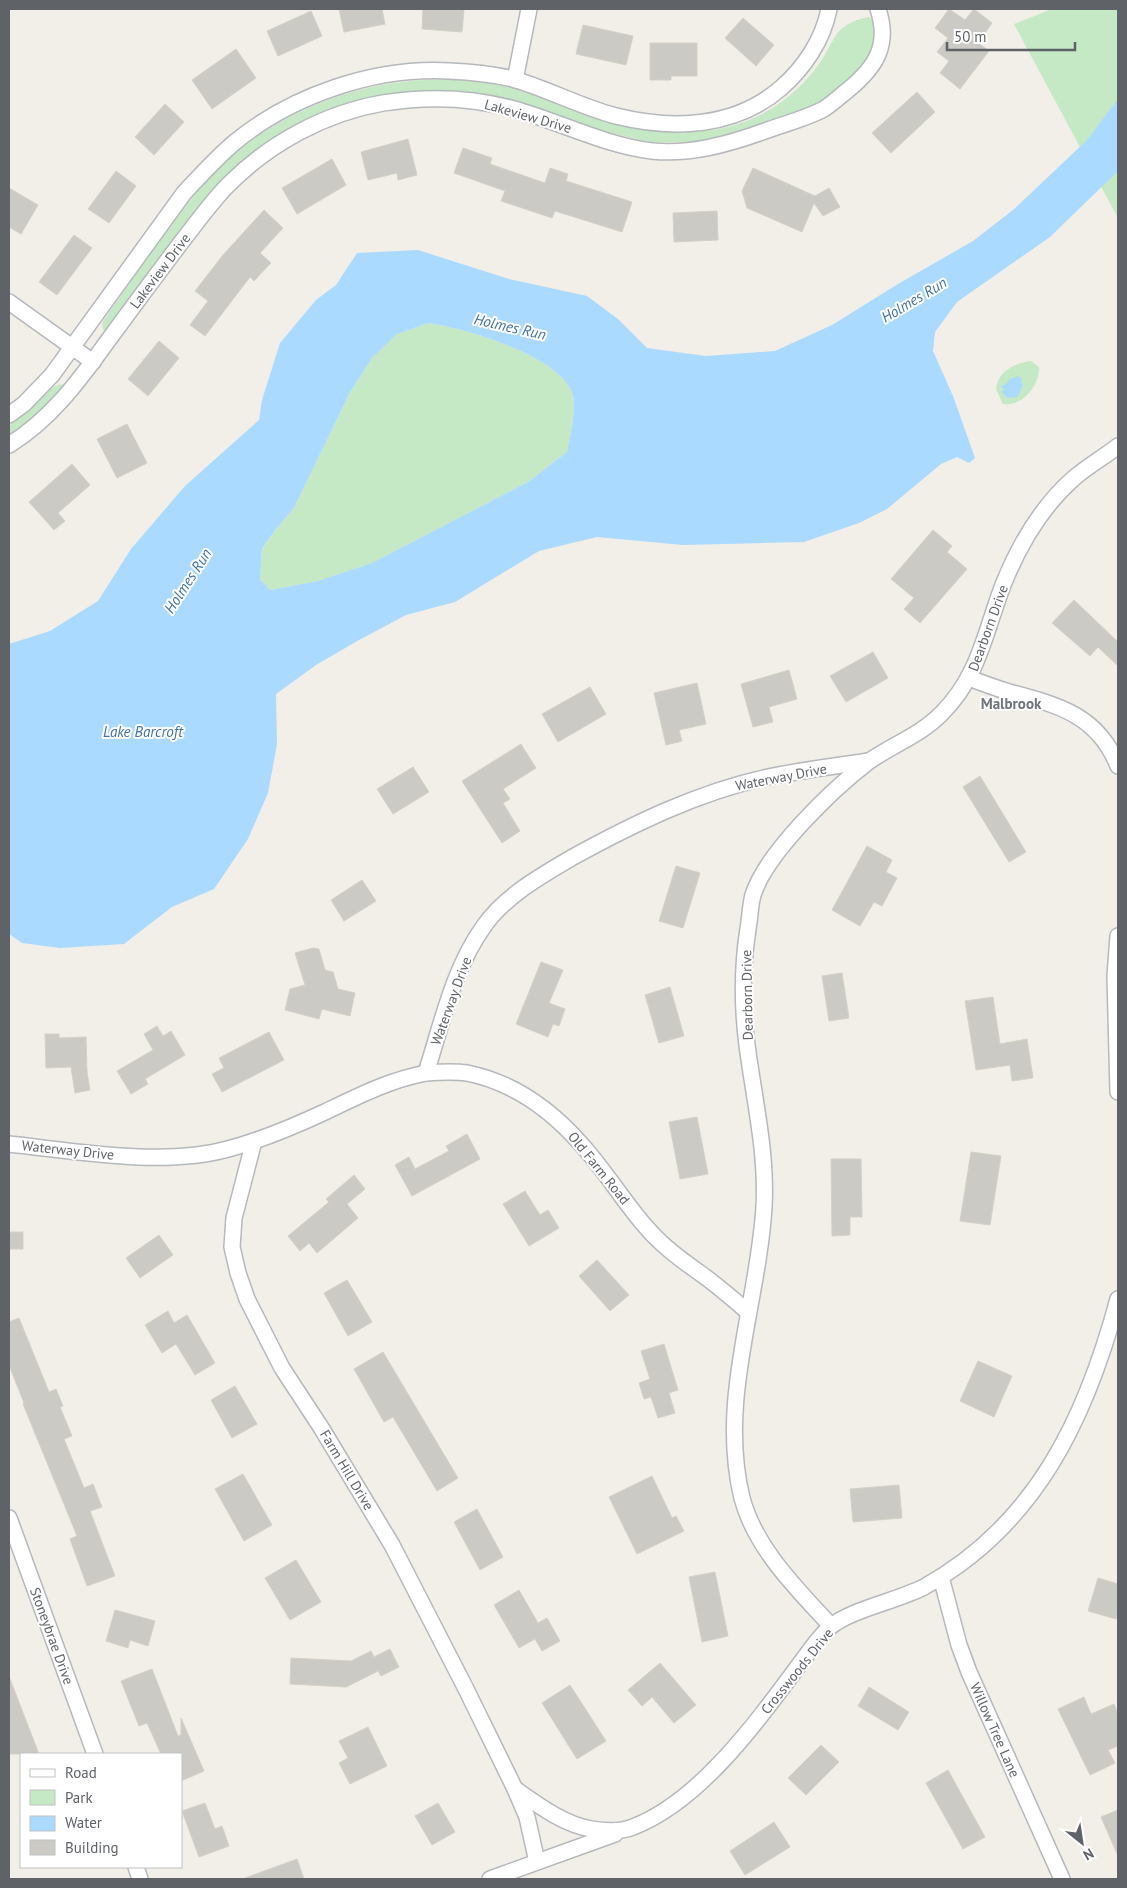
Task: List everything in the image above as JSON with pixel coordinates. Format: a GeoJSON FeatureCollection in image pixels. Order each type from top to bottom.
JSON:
{"type":"FeatureCollection","features":[{"type":"Feature","properties":{"kind":"street"},"geometry":{"type":"LineString","coordinates":[[515,80],[529,9]]}},
{"type":"Feature","properties":{"kind":"street","name":"Lakeview Drive"},"geometry":{"type":"LineString","coordinates":[[9,415],[24,404],[52,375],[184,194],[209,166],[229,148],[264,122],[297,104],[329,90],[366,79],[411,72],[448,71],[491,74],[515,80],[615,116],[645,122],[703,123],[728,118],[750,109],[772,96],[792,78],[806,60],[819,38],[829,9]]}},
{"type":"Feature","properties":{"kind":"street","name":"Lakeview Drive"},"geometry":{"type":"LineString","coordinates":[[9,445],[44,419],[70,392],[205,211],[228,185],[253,162],[284,141],[314,125],[346,112],[380,104],[414,99],[449,98],[484,102],[515,109],[617,144],[650,150],[677,152],[702,149],[750,136],[824,110],[860,80],[873,65],[880,51],[883,35],[882,21],[878,9]]}},
{"type":"Feature","properties":{"kind":"street"},"geometry":{"type":"LineString","coordinates":[[9,302],[93,362]]}},
{"type":"Feature","properties":{"kind":"street","name":"Dearborn Drive"},"geometry":{"type":"LineString","coordinates":[[831,1626],[778,1566],[751,1523],[743,1502],[738,1480],[734,1435],[737,1378],[756,1268],[764,1207],[760,1126],[744,1015],[743,973],[753,896],[774,856],[798,828],[830,796],[870,761],[922,730],[942,713],[969,678],[980,657],[1004,583],[1031,527],[1051,500],[1074,478],[1118,446]]}},
{"type":"Feature","properties":{"kind":"street"},"geometry":{"type":"LineString","coordinates":[[969,678],[1008,692],[1034,698],[1064,709],[1082,719],[1100,734],[1118,766]]}},
{"type":"Feature","properties":{"kind":"street","name":"Waterway Drive"},"geometry":{"type":"LineString","coordinates":[[9,1144],[100,1154],[156,1157],[227,1150],[325,1112],[379,1086],[403,1077],[426,1073],[462,962],[484,925],[497,910],[515,895],[554,868],[620,831],[680,804],[727,788],[769,777],[870,761]]}},
{"type":"Feature","properties":{"kind":"street"},"geometry":{"type":"LineString","coordinates":[[1118,936],[1115,976],[1118,1092]]}},
{"type":"Feature","properties":{"kind":"street","name":"Old Farm Road"},"geometry":{"type":"LineString","coordinates":[[426,1073],[466,1073],[488,1078],[510,1087],[536,1103],[558,1120],[582,1144],[646,1227],[671,1252],[748,1312]]}},
{"type":"Feature","properties":{"kind":"street","name":"Farm Hill Drive"},"geometry":{"type":"LineString","coordinates":[[254,1141],[234,1218],[232,1247],[246,1299],[282,1368],[322,1429],[392,1545],[515,1789]]}},
{"type":"Feature","properties":{"kind":"street","name":"Crosswoods Drive"},"geometry":{"type":"LineString","coordinates":[[515,1789],[542,1808],[572,1823],[591,1829],[631,1828],[654,1817],[678,1801],[733,1749],[817,1641],[831,1626],[854,1614],[902,1597],[941,1577],[978,1551],[996,1535],[1021,1507],[1056,1458],[1066,1440],[1091,1381],[1110,1329],[1118,1299]]}},
{"type":"Feature","properties":{"kind":"street","name":"Stoneybrae Drive"},"geometry":{"type":"LineString","coordinates":[[9,1518],[96,1753]]}},
{"type":"Feature","properties":{"kind":"street","name":"Willow Tree Lane"},"geometry":{"type":"LineString","coordinates":[[941,1577],[959,1645],[1062,1879]]}},
{"type":"Feature","properties":{"kind":"street"},"geometry":{"type":"LineString","coordinates":[[515,1789],[526,1817],[537,1862]]}},
{"type":"Feature","properties":{"kind":"street"},"geometry":{"type":"LineString","coordinates":[[490,1879],[631,1828]]}},
{"type":"Feature","properties":{"kind":"green space"},"geometry":{"type":"Polygon","coordinates":[[[1052,9],[1118,9],[1118,218],[1014,24],[1052,9]]]}},
{"type":"Feature","properties":{"kind":"green space"},"geometry":{"type":"Polygon","coordinates":[[[869,17],[878,26],[872,59],[833,94],[814,105],[753,128],[697,142],[649,142],[608,132],[515,102],[462,91],[402,92],[365,98],[341,105],[293,128],[235,168],[224,178],[198,207],[108,332],[103,330],[102,323],[121,295],[183,209],[212,174],[243,147],[277,124],[314,105],[353,92],[394,83],[435,80],[476,81],[517,89],[624,125],[659,131],[694,132],[712,130],[742,123],[757,117],[783,101],[816,68],[841,30],[848,24],[869,17]]]}},
{"type":"Feature","properties":{"kind":"green space"},"geometry":{"type":"Polygon","coordinates":[[[428,323],[486,337],[530,355],[548,366],[563,379],[572,392],[574,405],[567,452],[528,482],[372,563],[318,581],[270,590],[260,579],[262,550],[276,529],[294,508],[349,394],[372,358],[397,334],[428,323]]]}},
{"type":"Feature","properties":{"kind":"green space"},"geometry":{"type":"Polygon","coordinates":[[[1031,361],[1039,367],[1039,374],[1033,387],[1017,402],[1003,404],[996,389],[1000,377],[1013,366],[1031,361]]]}},
{"type":"Feature","properties":{"kind":"green space"},"geometry":{"type":"Polygon","coordinates":[[[61,384],[64,386],[63,395],[9,438],[9,426],[55,386],[61,384]]]}},
{"type":"Feature","properties":{"kind":"water","name":"Lake Barcroft"},"geometry":{"type":"Polygon","coordinates":[[[1118,99],[1118,171],[1050,237],[957,302],[935,332],[933,351],[953,396],[975,458],[969,463],[957,457],[941,464],[887,509],[859,523],[804,542],[683,545],[597,537],[539,551],[455,602],[406,615],[316,665],[276,694],[277,744],[268,793],[248,839],[214,889],[172,907],[124,944],[60,948],[22,943],[9,934],[9,644],[50,631],[98,601],[131,549],[185,486],[259,420],[262,400],[280,343],[316,300],[336,285],[357,253],[418,250],[509,279],[587,296],[618,319],[647,348],[706,356],[775,351],[832,325],[973,241],[1013,210],[1087,140],[1118,99]],[[428,323],[397,334],[372,358],[349,394],[294,508],[262,549],[260,579],[270,590],[318,581],[372,563],[528,482],[567,452],[574,405],[572,392],[563,379],[548,366],[530,355],[486,337],[428,323]]]}},
{"type":"Feature","properties":{"kind":"water"},"geometry":{"type":"Polygon","coordinates":[[[1018,376],[1022,379],[1023,386],[1017,397],[1008,398],[1001,392],[1004,390],[1001,385],[1005,385],[1010,379],[1018,376]]]}},
{"type":"Feature","properties":{"kind":"building"},"geometry":{"type":"Polygon","coordinates":[[[339,9],[382,9],[385,24],[344,32],[339,9]]]}},
{"type":"Feature","properties":{"kind":"building"},"geometry":{"type":"Polygon","coordinates":[[[423,9],[464,9],[462,32],[422,29],[423,9]]]}},
{"type":"Feature","properties":{"kind":"building"},"geometry":{"type":"Polygon","coordinates":[[[949,9],[965,20],[974,9],[992,23],[978,43],[989,51],[960,89],[940,73],[949,61],[937,52],[948,38],[935,28],[949,9]]]}},
{"type":"Feature","properties":{"kind":"building"},"geometry":{"type":"Polygon","coordinates":[[[311,11],[322,36],[278,56],[267,31],[311,11]]]}},
{"type":"Feature","properties":{"kind":"building"},"geometry":{"type":"Polygon","coordinates":[[[743,18],[774,45],[756,66],[725,38],[743,18]]]}},
{"type":"Feature","properties":{"kind":"building"},"geometry":{"type":"Polygon","coordinates":[[[583,25],[633,36],[626,65],[576,54],[583,25]]]}},
{"type":"Feature","properties":{"kind":"building"},"geometry":{"type":"Polygon","coordinates":[[[650,43],[697,43],[697,76],[671,76],[671,80],[650,80],[650,43]]]}},
{"type":"Feature","properties":{"kind":"building"},"geometry":{"type":"Polygon","coordinates":[[[236,49],[256,78],[212,109],[192,80],[236,49]]]}},
{"type":"Feature","properties":{"kind":"building"},"geometry":{"type":"Polygon","coordinates":[[[917,92],[935,112],[891,153],[872,133],[917,92]]]}},
{"type":"Feature","properties":{"kind":"building"},"geometry":{"type":"Polygon","coordinates":[[[165,104],[184,122],[154,155],[135,137],[165,104]]]}},
{"type":"Feature","properties":{"kind":"building"},"geometry":{"type":"Polygon","coordinates":[[[408,139],[417,175],[398,180],[397,173],[368,180],[361,152],[408,139]]]}},
{"type":"Feature","properties":{"kind":"building"},"geometry":{"type":"Polygon","coordinates":[[[463,148],[492,158],[490,164],[545,183],[550,168],[568,174],[566,181],[632,202],[622,232],[555,211],[552,218],[501,201],[505,191],[454,173],[463,148]]]}},
{"type":"Feature","properties":{"kind":"building"},"geometry":{"type":"Polygon","coordinates":[[[332,159],[346,185],[297,214],[282,188],[332,159]]]}},
{"type":"Feature","properties":{"kind":"building"},"geometry":{"type":"Polygon","coordinates":[[[753,168],[815,196],[829,188],[840,207],[823,216],[814,203],[802,232],[747,208],[742,191],[753,168]]]}},
{"type":"Feature","properties":{"kind":"building"},"geometry":{"type":"Polygon","coordinates":[[[116,171],[136,186],[109,223],[88,209],[116,171]]]}},
{"type":"Feature","properties":{"kind":"building"},"geometry":{"type":"Polygon","coordinates":[[[9,188],[38,205],[21,234],[9,227],[9,188]]]}},
{"type":"Feature","properties":{"kind":"building"},"geometry":{"type":"Polygon","coordinates":[[[264,210],[283,228],[260,253],[271,263],[254,281],[250,277],[205,336],[190,325],[208,301],[195,291],[223,255],[264,210]]]}},
{"type":"Feature","properties":{"kind":"building"},"geometry":{"type":"Polygon","coordinates":[[[717,211],[718,240],[674,242],[673,213],[717,211]]]}},
{"type":"Feature","properties":{"kind":"building"},"geometry":{"type":"Polygon","coordinates":[[[74,235],[92,248],[57,295],[39,282],[74,235]]]}},
{"type":"Feature","properties":{"kind":"building"},"geometry":{"type":"Polygon","coordinates":[[[159,341],[179,358],[148,396],[128,379],[159,341]]]}},
{"type":"Feature","properties":{"kind":"building"},"geometry":{"type":"Polygon","coordinates":[[[127,424],[147,463],[117,478],[97,439],[127,424]]]}},
{"type":"Feature","properties":{"kind":"building"},"geometry":{"type":"Polygon","coordinates":[[[72,464],[90,485],[58,513],[65,521],[54,530],[29,502],[72,464]]]}},
{"type":"Feature","properties":{"kind":"building"},"geometry":{"type":"Polygon","coordinates":[[[933,530],[952,546],[947,552],[967,569],[920,623],[904,609],[914,598],[891,579],[933,530]]]}},
{"type":"Feature","properties":{"kind":"building"},"geometry":{"type":"Polygon","coordinates":[[[1074,600],[1118,642],[1118,666],[1098,647],[1090,656],[1052,623],[1074,600]]]}},
{"type":"Feature","properties":{"kind":"building"},"geometry":{"type":"Polygon","coordinates":[[[873,652],[888,678],[846,702],[830,676],[873,652]]]}},
{"type":"Feature","properties":{"kind":"building"},"geometry":{"type":"Polygon","coordinates":[[[789,670],[797,699],[769,707],[773,722],[753,727],[741,684],[789,670]]]}},
{"type":"Feature","properties":{"kind":"building"},"geometry":{"type":"Polygon","coordinates":[[[697,683],[706,724],[679,730],[682,741],[666,745],[654,693],[697,683]]]}},
{"type":"Feature","properties":{"kind":"building"},"geometry":{"type":"Polygon","coordinates":[[[590,687],[606,714],[558,742],[542,714],[590,687]]]}},
{"type":"Feature","properties":{"kind":"building"},"geometry":{"type":"Polygon","coordinates":[[[521,744],[536,768],[503,789],[510,799],[503,803],[520,831],[502,843],[462,781],[521,744]]]}},
{"type":"Feature","properties":{"kind":"building"},"geometry":{"type":"Polygon","coordinates":[[[413,767],[429,792],[393,814],[377,789],[413,767]]]}},
{"type":"Feature","properties":{"kind":"building"},"geometry":{"type":"Polygon","coordinates":[[[980,776],[1026,852],[1009,862],[963,787],[980,776]]]}},
{"type":"Feature","properties":{"kind":"building"},"geometry":{"type":"Polygon","coordinates":[[[867,846],[892,860],[886,872],[897,878],[882,906],[874,902],[860,926],[832,910],[867,846]]]}},
{"type":"Feature","properties":{"kind":"building"},"geometry":{"type":"Polygon","coordinates":[[[676,866],[700,873],[683,928],[659,921],[676,866]]]}},
{"type":"Feature","properties":{"kind":"building"},"geometry":{"type":"Polygon","coordinates":[[[362,880],[376,901],[344,921],[331,900],[362,880]]]}},
{"type":"Feature","properties":{"kind":"building"},"geometry":{"type":"Polygon","coordinates":[[[313,948],[319,949],[325,970],[333,972],[338,989],[355,993],[350,1016],[322,1009],[319,1019],[285,1010],[290,989],[305,985],[295,953],[313,948]]]}},
{"type":"Feature","properties":{"kind":"building"},"geometry":{"type":"Polygon","coordinates":[[[541,962],[563,970],[549,1003],[565,1009],[559,1026],[553,1024],[548,1037],[516,1024],[541,962]]]}},
{"type":"Feature","properties":{"kind":"building"},"geometry":{"type":"Polygon","coordinates":[[[842,973],[849,1018],[829,1021],[822,976],[842,973]]]}},
{"type":"Feature","properties":{"kind":"building"},"geometry":{"type":"Polygon","coordinates":[[[670,987],[684,1036],[659,1043],[645,995],[670,987]]]}},
{"type":"Feature","properties":{"kind":"building"},"geometry":{"type":"Polygon","coordinates":[[[993,997],[1000,1044],[1027,1039],[1033,1078],[1012,1081],[1010,1065],[976,1070],[965,1001],[993,997]]]}},
{"type":"Feature","properties":{"kind":"building"},"geometry":{"type":"Polygon","coordinates":[[[157,1026],[163,1036],[171,1031],[185,1055],[145,1079],[148,1084],[131,1094],[117,1071],[153,1050],[144,1034],[157,1026]]]}},
{"type":"Feature","properties":{"kind":"building"},"geometry":{"type":"Polygon","coordinates":[[[269,1032],[284,1060],[222,1092],[212,1074],[224,1068],[219,1058],[269,1032]]]}},
{"type":"Feature","properties":{"kind":"building"},"geometry":{"type":"Polygon","coordinates":[[[45,1034],[59,1034],[59,1038],[86,1037],[87,1072],[90,1090],[75,1093],[71,1067],[46,1068],[45,1034]]]}},
{"type":"Feature","properties":{"kind":"building"},"geometry":{"type":"Polygon","coordinates":[[[697,1117],[708,1174],[680,1179],[669,1122],[697,1117]]]}},
{"type":"Feature","properties":{"kind":"building"},"geometry":{"type":"Polygon","coordinates":[[[467,1134],[480,1159],[412,1196],[395,1165],[409,1157],[415,1169],[449,1151],[446,1146],[467,1134]]]}},
{"type":"Feature","properties":{"kind":"building"},"geometry":{"type":"Polygon","coordinates":[[[971,1152],[1001,1156],[990,1225],[960,1221],[971,1152]]]}},
{"type":"Feature","properties":{"kind":"building"},"geometry":{"type":"Polygon","coordinates":[[[831,1159],[861,1159],[862,1217],[850,1217],[850,1235],[832,1236],[831,1159]]]}},
{"type":"Feature","properties":{"kind":"building"},"geometry":{"type":"Polygon","coordinates":[[[354,1175],[365,1189],[347,1204],[358,1218],[317,1253],[309,1243],[300,1251],[288,1236],[329,1202],[326,1199],[354,1175]]]}},
{"type":"Feature","properties":{"kind":"building"},"geometry":{"type":"Polygon","coordinates":[[[525,1191],[540,1215],[548,1210],[559,1228],[529,1246],[503,1204],[525,1191]]]}},
{"type":"Feature","properties":{"kind":"building"},"geometry":{"type":"Polygon","coordinates":[[[9,1232],[23,1232],[23,1249],[9,1249],[9,1232]]]}},
{"type":"Feature","properties":{"kind":"building"},"geometry":{"type":"Polygon","coordinates":[[[159,1235],[173,1255],[140,1278],[126,1258],[159,1235]]]}},
{"type":"Feature","properties":{"kind":"building"},"geometry":{"type":"Polygon","coordinates":[[[597,1260],[629,1295],[610,1311],[579,1276],[597,1260]]]}},
{"type":"Feature","properties":{"kind":"building"},"geometry":{"type":"Polygon","coordinates":[[[347,1280],[372,1322],[348,1336],[324,1293],[347,1280]]]}},
{"type":"Feature","properties":{"kind":"building"},"geometry":{"type":"Polygon","coordinates":[[[168,1311],[174,1323],[187,1315],[215,1363],[195,1375],[176,1344],[162,1353],[145,1325],[168,1311]]]}},
{"type":"Feature","properties":{"kind":"building"},"geometry":{"type":"Polygon","coordinates":[[[19,1318],[49,1392],[56,1389],[63,1406],[60,1407],[72,1436],[64,1439],[84,1488],[93,1484],[102,1507],[90,1511],[115,1576],[87,1586],[70,1539],[77,1536],[9,1365],[9,1322],[19,1318]]]}},
{"type":"Feature","properties":{"kind":"building"},"geometry":{"type":"Polygon","coordinates":[[[664,1344],[678,1390],[669,1393],[675,1413],[658,1418],[651,1397],[644,1399],[639,1383],[650,1379],[641,1351],[664,1344]]]}},
{"type":"Feature","properties":{"kind":"building"},"geometry":{"type":"Polygon","coordinates":[[[383,1352],[458,1478],[437,1491],[393,1417],[384,1422],[354,1369],[383,1352]]]}},
{"type":"Feature","properties":{"kind":"building"},"geometry":{"type":"Polygon","coordinates":[[[978,1361],[1012,1376],[994,1417],[960,1401],[978,1361]]]}},
{"type":"Feature","properties":{"kind":"building"},"geometry":{"type":"Polygon","coordinates":[[[235,1386],[257,1424],[232,1438],[211,1400],[235,1386]]]}},
{"type":"Feature","properties":{"kind":"building"},"geometry":{"type":"Polygon","coordinates":[[[243,1474],[272,1525],[244,1541],[215,1489],[243,1474]]]}},
{"type":"Feature","properties":{"kind":"building"},"geometry":{"type":"Polygon","coordinates":[[[652,1476],[672,1518],[676,1516],[684,1531],[637,1554],[609,1497],[652,1476]]]}},
{"type":"Feature","properties":{"kind":"building"},"geometry":{"type":"Polygon","coordinates":[[[899,1485],[902,1518],[853,1522],[850,1489],[899,1485]]]}},
{"type":"Feature","properties":{"kind":"building"},"geometry":{"type":"Polygon","coordinates":[[[477,1509],[503,1557],[480,1570],[454,1522],[477,1509]]]}},
{"type":"Feature","properties":{"kind":"building"},"geometry":{"type":"Polygon","coordinates":[[[296,1560],[321,1602],[290,1620],[265,1578],[296,1560]]]}},
{"type":"Feature","properties":{"kind":"building"},"geometry":{"type":"Polygon","coordinates":[[[715,1572],[728,1636],[702,1642],[689,1577],[715,1572]]]}},
{"type":"Feature","properties":{"kind":"building"},"geometry":{"type":"Polygon","coordinates":[[[1098,1578],[1118,1584],[1118,1612],[1116,1619],[1088,1611],[1098,1578]]]}},
{"type":"Feature","properties":{"kind":"building"},"geometry":{"type":"Polygon","coordinates":[[[519,1590],[538,1623],[547,1618],[560,1641],[542,1651],[535,1639],[519,1648],[494,1605],[519,1590]]]}},
{"type":"Feature","properties":{"kind":"building"},"geometry":{"type":"Polygon","coordinates":[[[115,1610],[155,1621],[148,1646],[130,1640],[128,1648],[106,1641],[115,1610]]]}},
{"type":"Feature","properties":{"kind":"building"},"geometry":{"type":"Polygon","coordinates":[[[390,1649],[399,1667],[381,1676],[378,1671],[346,1687],[290,1684],[291,1658],[351,1661],[371,1651],[374,1657],[390,1649]]]}},
{"type":"Feature","properties":{"kind":"building"},"geometry":{"type":"Polygon","coordinates":[[[660,1663],[696,1705],[674,1723],[652,1697],[642,1706],[628,1690],[660,1663]]]}},
{"type":"Feature","properties":{"kind":"building"},"geometry":{"type":"Polygon","coordinates":[[[152,1669],[178,1736],[181,1735],[181,1718],[204,1771],[182,1781],[182,1753],[161,1753],[147,1723],[139,1726],[121,1681],[152,1669]]]}},
{"type":"Feature","properties":{"kind":"building"},"geometry":{"type":"Polygon","coordinates":[[[9,1679],[10,1679],[39,1753],[9,1754],[9,1679]]]}},
{"type":"Feature","properties":{"kind":"building"},"geometry":{"type":"Polygon","coordinates":[[[570,1685],[606,1741],[577,1759],[542,1703],[570,1685]]]}},
{"type":"Feature","properties":{"kind":"building"},"geometry":{"type":"Polygon","coordinates":[[[869,1687],[909,1712],[898,1730],[858,1706],[869,1687]]]}},
{"type":"Feature","properties":{"kind":"building"},"geometry":{"type":"Polygon","coordinates":[[[1084,1697],[1091,1714],[1114,1704],[1118,1714],[1118,1746],[1108,1750],[1115,1763],[1090,1775],[1058,1709],[1084,1697]]]}},
{"type":"Feature","properties":{"kind":"building"},"geometry":{"type":"Polygon","coordinates":[[[368,1727],[387,1766],[350,1784],[339,1763],[348,1758],[339,1741],[368,1727]]]}},
{"type":"Feature","properties":{"kind":"building"},"geometry":{"type":"Polygon","coordinates":[[[821,1745],[839,1762],[806,1795],[788,1778],[821,1745]]]}},
{"type":"Feature","properties":{"kind":"building"},"geometry":{"type":"Polygon","coordinates":[[[948,1770],[985,1837],[963,1849],[926,1783],[948,1770]]]}},
{"type":"Feature","properties":{"kind":"building"},"geometry":{"type":"Polygon","coordinates":[[[205,1803],[215,1829],[222,1826],[229,1846],[199,1857],[182,1811],[205,1803]]]}},
{"type":"Feature","properties":{"kind":"building"},"geometry":{"type":"Polygon","coordinates":[[[438,1803],[455,1832],[432,1845],[415,1816],[438,1803]]]}},
{"type":"Feature","properties":{"kind":"building"},"geometry":{"type":"Polygon","coordinates":[[[1118,1810],[1118,1856],[1101,1817],[1118,1810]]]}},
{"type":"Feature","properties":{"kind":"building"},"geometry":{"type":"Polygon","coordinates":[[[774,1822],[790,1847],[745,1875],[730,1851],[774,1822]]]}},
{"type":"Feature","properties":{"kind":"building"},"geometry":{"type":"Polygon","coordinates":[[[297,1859],[304,1879],[245,1879],[245,1878],[297,1859]]]}},
{"type":"Feature","properties":{"kind":"district","name":"Malbrook"},"geometry":{"type":"Point","coordinates":[1011,704]}},
{"type":"Feature","properties":{"kind":"water label","name":"Holmes Run"},"geometry":{"type":"Point","coordinates":[914,300]}},
{"type":"Feature","properties":{"kind":"water label","name":"Holmes Run"},"geometry":{"type":"Point","coordinates":[510,327]}},
{"type":"Feature","properties":{"kind":"water label","name":"Holmes Run"},"geometry":{"type":"Point","coordinates":[188,581]}}]}
